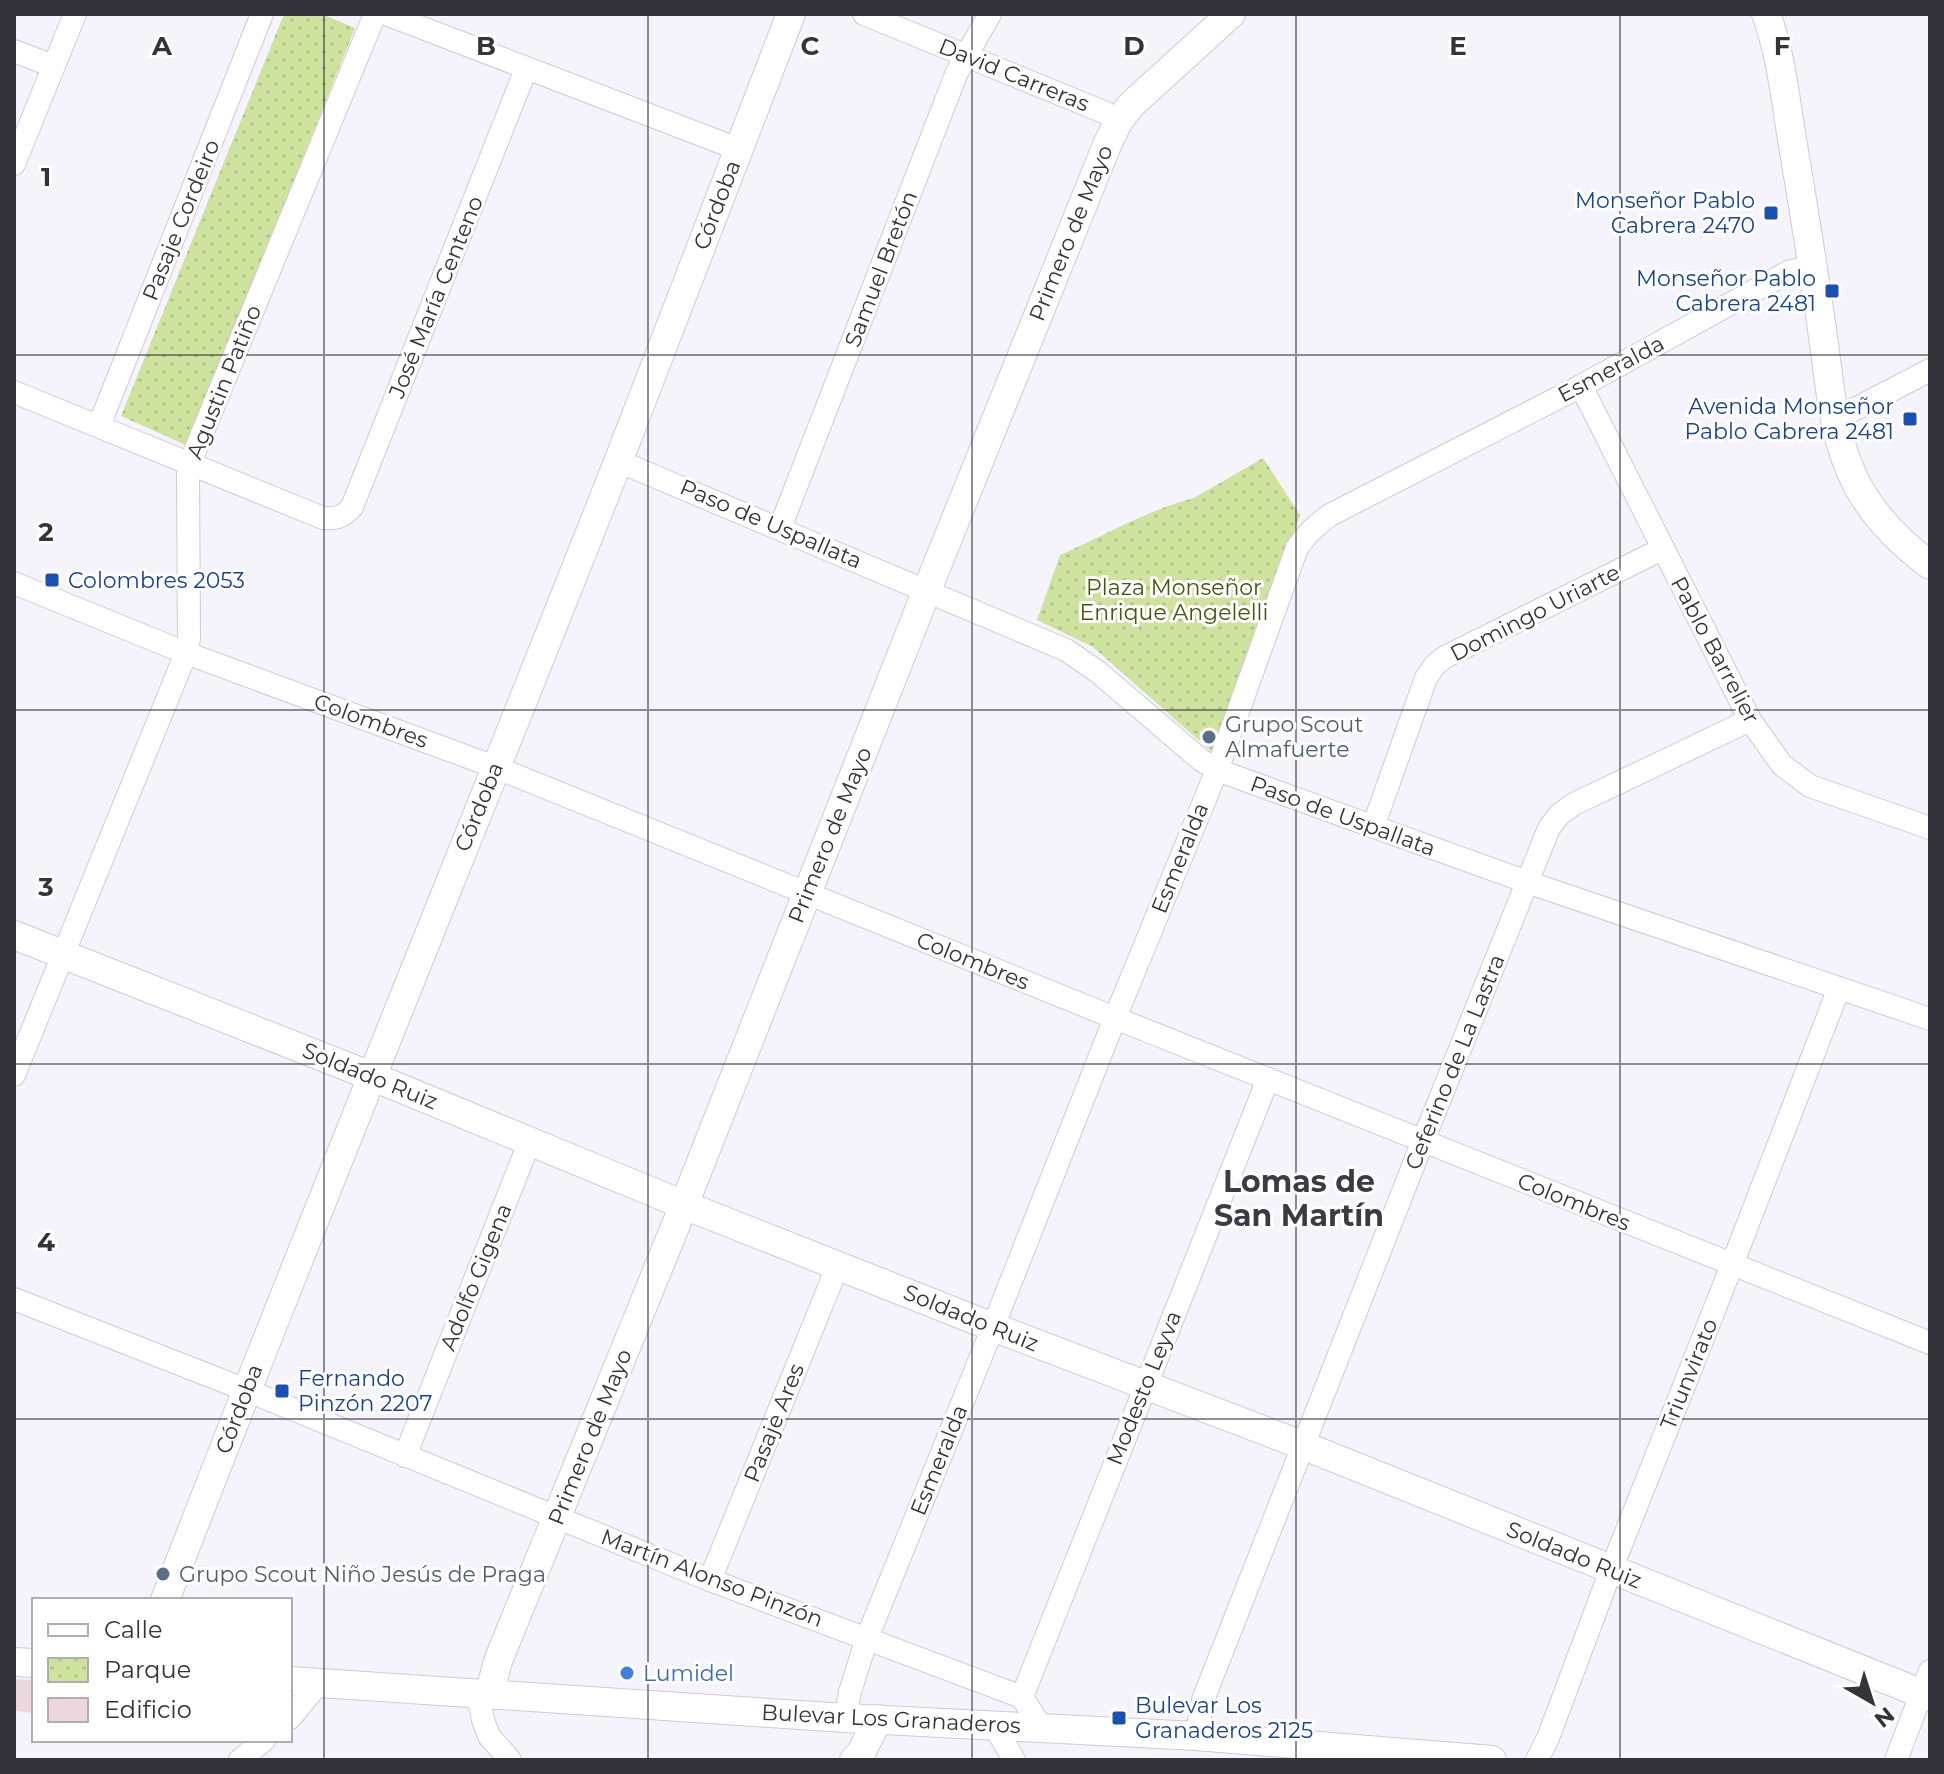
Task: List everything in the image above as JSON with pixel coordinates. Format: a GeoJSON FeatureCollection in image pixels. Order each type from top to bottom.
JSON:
{"type":"FeatureCollection","features":[{"type":"Feature","properties":{"kind":"main road","name":"Córdoba"},"geometry":{"type":"LineString","coordinates":[[166,1598],[618,461],[791,14]]}},
{"type":"Feature","properties":{"kind":"main road","name":"Primero de Mayo"},"geometry":{"type":"LineString","coordinates":[[484,1695],[558,1518],[927,590],[1118,122],[1131,105],[1231,14]]}},
{"type":"Feature","properties":{"kind":"main road"},"geometry":{"type":"LineString","coordinates":[[1766,14],[1779,57],[1836,419],[1846,462],[1881,520],[1930,565]]}},
{"type":"Feature","properties":{"kind":"main road","name":"Soldado Ruiz"},"geometry":{"type":"LineString","coordinates":[[14,935],[371,1076],[684,1205],[1302,1445],[1611,1570],[1927,1687]]}},
{"type":"Feature","properties":{"kind":"main road","name":"Bulevar Los Granaderos"},"geometry":{"type":"LineString","coordinates":[[292,1681],[845,1718],[1196,1736],[1492,1760]]}},
{"type":"Feature","properties":{"kind":"main road"},"geometry":{"type":"LineString","coordinates":[[854,1760],[861,1753],[878,1719]]}},
{"type":"Feature","properties":{"kind":"street"},"geometry":{"type":"LineString","coordinates":[[14,164],[75,14]]}},
{"type":"Feature","properties":{"kind":"street","name":"Pasaje Cordeiro"},"geometry":{"type":"LineString","coordinates":[[99,426],[262,14]]}},
{"type":"Feature","properties":{"kind":"street","name":"Agustin Patiño"},"geometry":{"type":"LineString","coordinates":[[14,1075],[186,653],[189,639],[190,463],[375,14]]}},
{"type":"Feature","properties":{"kind":"street"},"geometry":{"type":"LineString","coordinates":[[386,14],[738,149]]}},
{"type":"Feature","properties":{"kind":"street","name":"David Carreras"},"geometry":{"type":"LineString","coordinates":[[864,14],[1106,113],[1118,122]]}},
{"type":"Feature","properties":{"kind":"street","name":"Samuel Bretón"},"geometry":{"type":"LineString","coordinates":[[780,528],[957,72],[990,14]]}},
{"type":"Feature","properties":{"kind":"street"},"geometry":{"type":"LineString","coordinates":[[14,51],[53,66]]}},
{"type":"Feature","properties":{"kind":"street","name":"José María Centeno"},"geometry":{"type":"LineString","coordinates":[[190,463],[323,518],[337,519],[352,507],[526,69]]}},
{"type":"Feature","properties":{"kind":"street","name":"Esmeralda"},"geometry":{"type":"LineString","coordinates":[[845,1718],[867,1638],[1217,770],[1297,548],[1305,536],[1330,515],[1581,386],[1790,271],[1813,267]]}},
{"type":"Feature","properties":{"kind":"street"},"geometry":{"type":"LineString","coordinates":[[1836,419],[1930,370]]}},
{"type":"Feature","properties":{"kind":"street","name":"Pablo Barrelier"},"geometry":{"type":"LineString","coordinates":[[1581,386],[1750,720],[1782,765],[1810,786],[1930,828]]}},
{"type":"Feature","properties":{"kind":"street"},"geometry":{"type":"LineString","coordinates":[[14,392],[190,463]]}},
{"type":"Feature","properties":{"kind":"street","name":"Paso de Uspallata"},"geometry":{"type":"LineString","coordinates":[[618,461],[1066,650],[1082,659],[1201,760],[1217,770],[1527,882],[1930,1019]]}},
{"type":"Feature","properties":{"kind":"street","name":"Domingo Uriarte"},"geometry":{"type":"LineString","coordinates":[[1373,827],[1426,678],[1435,665],[1445,657],[1662,549]]}},
{"type":"Feature","properties":{"kind":"street","name":"Colombres"},"geometry":{"type":"LineString","coordinates":[[14,583],[186,653],[495,767],[1930,1343]]}},
{"type":"Feature","properties":{"kind":"street","name":"Ceferino de La Lastra"},"geometry":{"type":"LineString","coordinates":[[1196,1736],[1203,1700],[1302,1445],[1549,828],[1560,814],[1574,804],[1750,720]]}},
{"type":"Feature","properties":{"kind":"street","name":"Triunvirato"},"geometry":{"type":"LineString","coordinates":[[1537,1760],[1839,988]]}},
{"type":"Feature","properties":{"kind":"street","name":"Modesto Leyva"},"geometry":{"type":"LineString","coordinates":[[1022,1697],[1268,1079]]}},
{"type":"Feature","properties":{"kind":"street","name":"Adolfo Gigena"},"geometry":{"type":"LineString","coordinates":[[405,1456],[529,1143]]}},
{"type":"Feature","properties":{"kind":"street","name":"Pasaje Ares"},"geometry":{"type":"LineString","coordinates":[[710,1580],[838,1265]]}},
{"type":"Feature","properties":{"kind":"street","name":"Martín Alonso Pinzón"},"geometry":{"type":"LineString","coordinates":[[14,1299],[246,1390],[710,1580],[1022,1697]]}},
{"type":"Feature","properties":{"kind":"street"},"geometry":{"type":"LineString","coordinates":[[292,1716],[319,1683]]}},
{"type":"Feature","properties":{"kind":"street"},"geometry":{"type":"LineString","coordinates":[[1896,1760],[1927,1687]]}},
{"type":"Feature","properties":{"kind":"street"},"geometry":{"type":"LineString","coordinates":[[484,1695],[483,1720],[489,1736],[510,1760]]}},
{"type":"Feature","properties":{"kind":"street"},"geometry":{"type":"LineString","coordinates":[[1022,1697],[1041,1727]]}},
{"type":"Feature","properties":{"kind":"street"},"geometry":{"type":"LineString","coordinates":[[994,1725],[1014,1760]]}},
{"type":"Feature","properties":{"kind":"street"},"geometry":{"type":"LineString","coordinates":[[240,1760],[262,1742]]}},
{"type":"Feature","properties":{"kind":"green space"},"geometry":{"type":"Polygon","coordinates":[[[284,14],[322,14],[355,28],[188,446],[121,416],[284,14]]]}},
{"type":"Feature","properties":{"kind":"green space","name":"Plaza Monseñor Enrique Angelelli"},"geometry":{"type":"Polygon","coordinates":[[[1263,458],[1300,515],[1212,752],[1093,647],[1037,620],[1060,555],[1143,516],[1194,498],[1263,458]]]}},
{"type":"Feature","properties":{"kind":"building"},"geometry":{"type":"Polygon","coordinates":[[[14,1679],[32,1680],[32,1713],[14,1711],[14,1679]]]}},
{"type":"Feature","properties":{"kind":"place","name":"Monseñor Pablo Cabrera 2470"},"geometry":{"type":"Point","coordinates":[1771,213]}},
{"type":"Feature","properties":{"kind":"place","name":"Monseñor Pablo Cabrera 2481"},"geometry":{"type":"Point","coordinates":[1832,291]}},
{"type":"Feature","properties":{"kind":"place","name":"Avenida Monseñor Pablo Cabrera 2481"},"geometry":{"type":"Point","coordinates":[1910,419]}},
{"type":"Feature","properties":{"kind":"place","name":"Colombres 2053"},"geometry":{"type":"Point","coordinates":[52,580]}},
{"type":"Feature","properties":{"kind":"place","name":"Grupo Scout Almafuerte"},"geometry":{"type":"Point","coordinates":[1209,737]}},
{"type":"Feature","properties":{"kind":"place","name":"Fernando Pinzón 2207"},"geometry":{"type":"Point","coordinates":[282,1391]}},
{"type":"Feature","properties":{"kind":"place","name":"Grupo Scout Niño Jesús de Praga"},"geometry":{"type":"Point","coordinates":[163,1574]}},
{"type":"Feature","properties":{"kind":"place","name":"Lumidel"},"geometry":{"type":"Point","coordinates":[627,1673]}},
{"type":"Feature","properties":{"kind":"place","name":"Bulevar Los Granaderos 2125"},"geometry":{"type":"Point","coordinates":[1119,1718]}},
{"type":"Feature","properties":{"kind":"district","name":"Lomas de San Martín"},"geometry":{"type":"Point","coordinates":[1299,1198]}}]}
